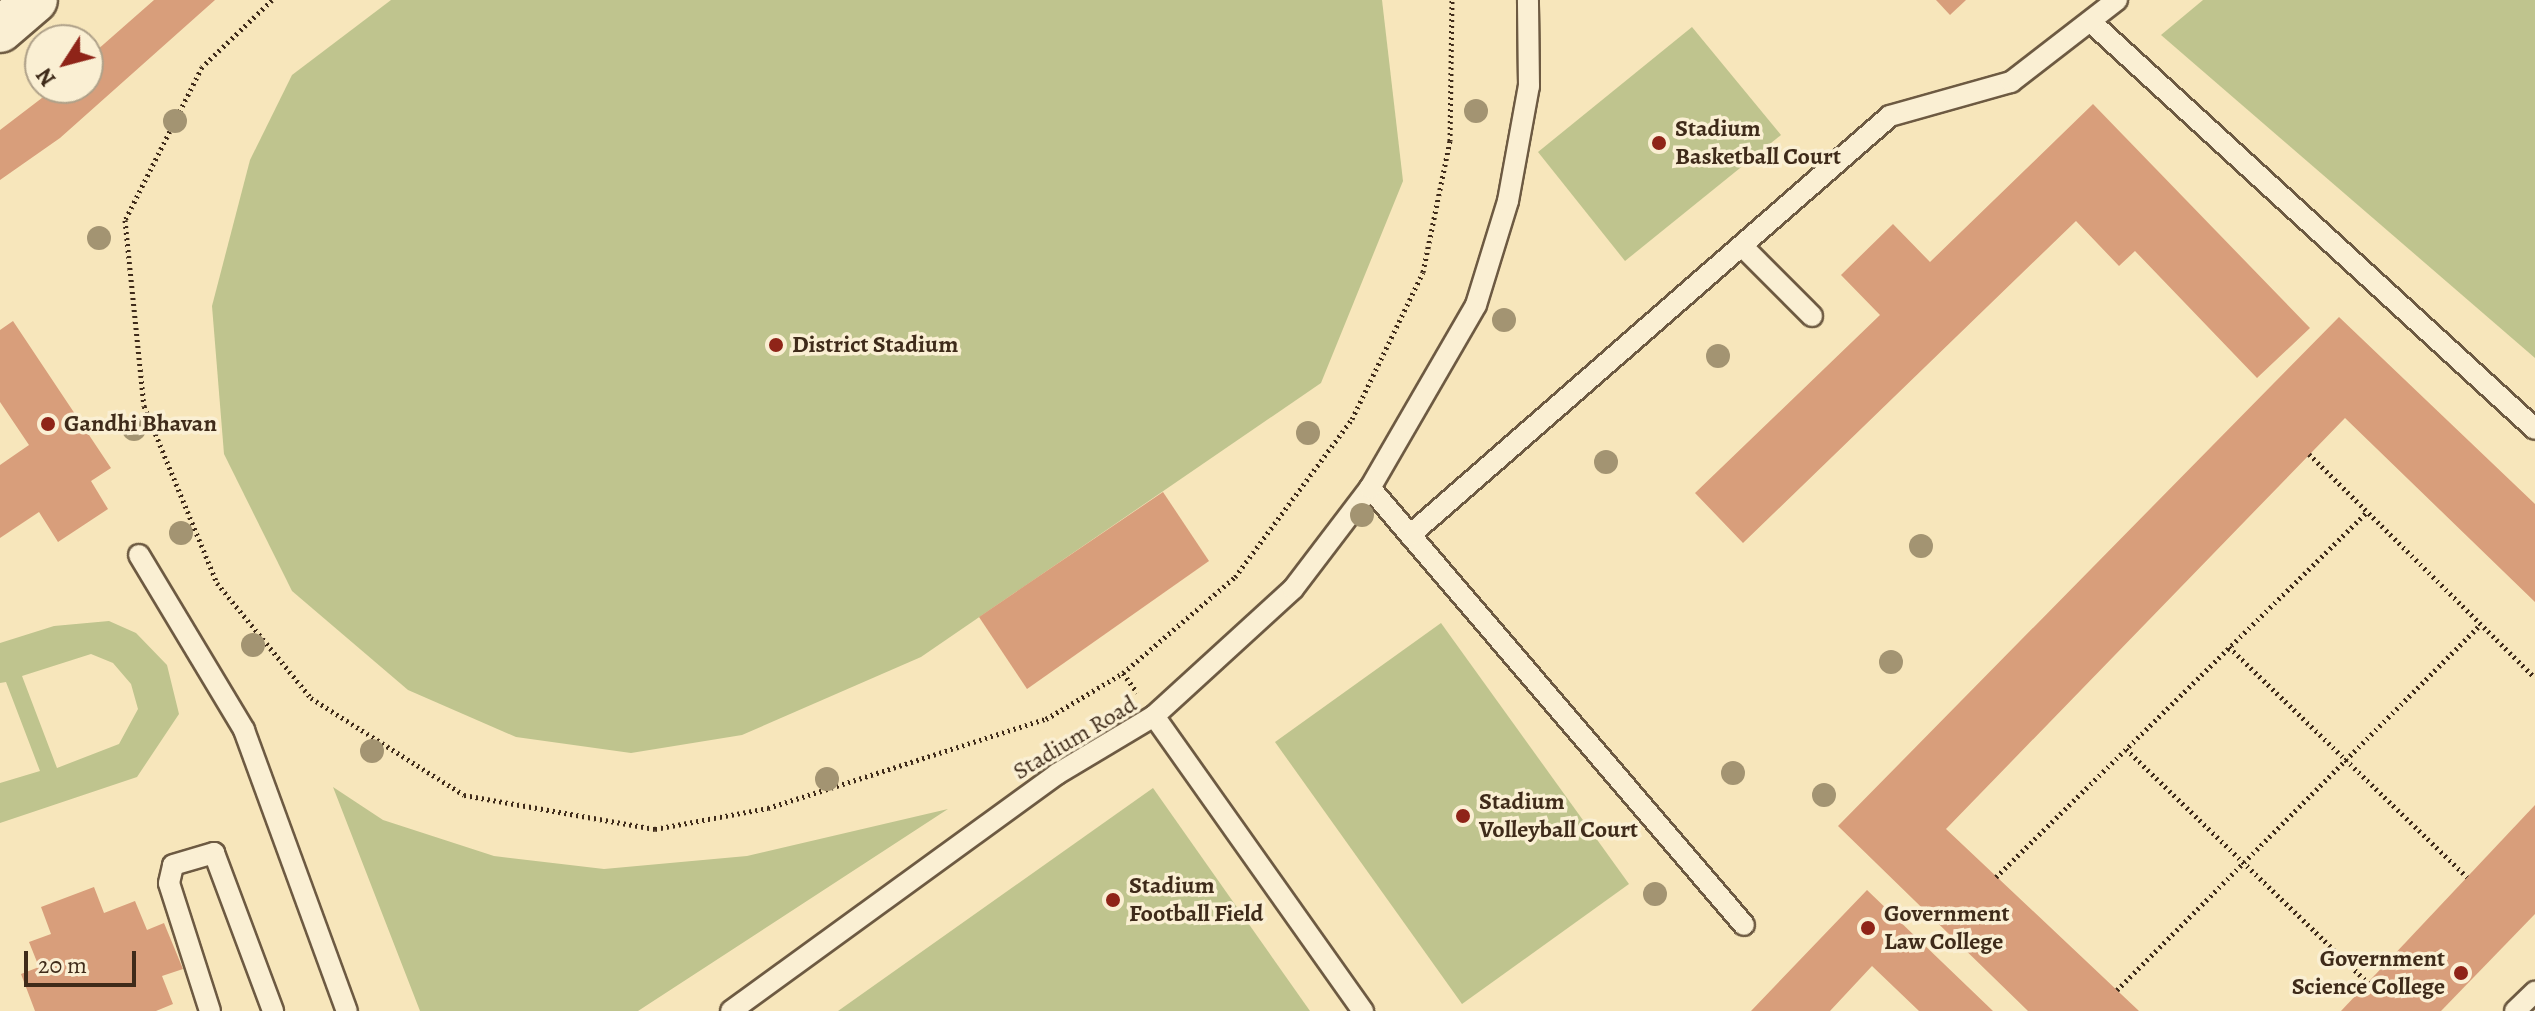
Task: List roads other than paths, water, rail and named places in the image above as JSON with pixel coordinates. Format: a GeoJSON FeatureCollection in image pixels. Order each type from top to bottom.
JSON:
{"type":"FeatureCollection","features":[{"type":"Feature","properties":{"kind":"street"},"geometry":{"type":"LineString","coordinates":[[0,30],[35,0]]}},
{"type":"Feature","properties":{"kind":"lane"},"geometry":{"type":"LineString","coordinates":[[1154,716],[1293,589],[1370,488],[1476,305],[1508,201],[1529,86],[1528,0]]}},
{"type":"Feature","properties":{"kind":"lane"},"geometry":{"type":"LineString","coordinates":[[1410,535],[1890,116],[2011,82],[2117,0]]}},
{"type":"Feature","properties":{"kind":"lane"},"geometry":{"type":"LineString","coordinates":[[2091,22],[2535,429]]}},
{"type":"Feature","properties":{"kind":"lane"},"geometry":{"type":"LineString","coordinates":[[1742,246],[1812,316]]}},
{"type":"Feature","properties":{"kind":"lane"},"geometry":{"type":"LineString","coordinates":[[1370,488],[1744,925]]}},
{"type":"Feature","properties":{"kind":"lane"},"geometry":{"type":"LineString","coordinates":[[139,555],[244,730],[347,1011]]}},
{"type":"Feature","properties":{"kind":"lane","name":"Stadium Road"},"geometry":{"type":"LineString","coordinates":[[731,1011],[1057,774],[1154,716],[1363,1011]]}},
{"type":"Feature","properties":{"kind":"lane"},"geometry":{"type":"LineString","coordinates":[[210,1011],[169,883],[173,865],[214,853],[273,1011]]}},
{"type":"Feature","properties":{"kind":"lane"},"geometry":{"type":"LineString","coordinates":[[2515,1011],[2535,992]]}},
{"type":"Feature","properties":{"kind":"place","name":"Stadium Basketball Court"},"geometry":{"type":"Point","coordinates":[1659,143]}},
{"type":"Feature","properties":{"kind":"place","name":"District Stadium"},"geometry":{"type":"Point","coordinates":[776,345]}},
{"type":"Feature","properties":{"kind":"place","name":"Gandhi Bhavan"},"geometry":{"type":"Point","coordinates":[48,424]}},
{"type":"Feature","properties":{"kind":"place","name":"Stadium Volleyball Court"},"geometry":{"type":"Point","coordinates":[1463,816]}},
{"type":"Feature","properties":{"kind":"place","name":"Stadium Football Field"},"geometry":{"type":"Point","coordinates":[1113,900]}},
{"type":"Feature","properties":{"kind":"place","name":"Government Law College"},"geometry":{"type":"Point","coordinates":[1868,928]}},
{"type":"Feature","properties":{"kind":"place","name":"Government Science College"},"geometry":{"type":"Point","coordinates":[2461,973]}}]}
